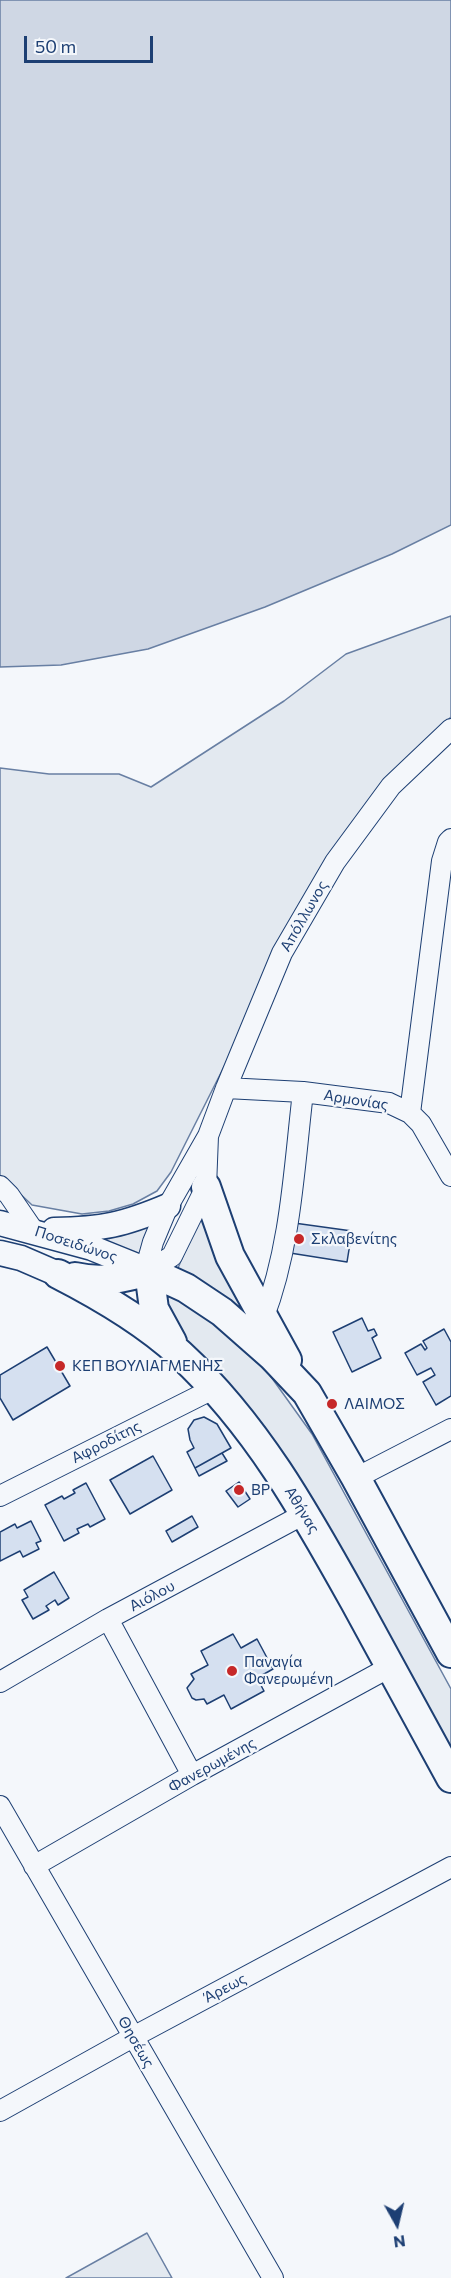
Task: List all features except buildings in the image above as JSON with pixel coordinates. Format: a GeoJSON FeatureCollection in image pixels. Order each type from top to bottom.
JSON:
{"type":"FeatureCollection","features":[{"type":"Feature","properties":{"kind":"highway"},"geometry":{"type":"LineString","coordinates":[[206,1188],[230,1256],[263,1319],[356,1478],[451,1653]]}},
{"type":"Feature","properties":{"kind":"highway"},"geometry":{"type":"LineString","coordinates":[[58,1274],[86,1280],[105,1281],[150,1272],[186,1288],[222,1312],[272,1356],[307,1393]]}},
{"type":"Feature","properties":{"kind":"highway"},"geometry":{"type":"LineString","coordinates":[[150,1272],[154,1309],[164,1330],[180,1354]]}},
{"type":"Feature","properties":{"kind":"highway","name":"Ποσειδώνος"},"geometry":{"type":"LineString","coordinates":[[58,1274],[93,1292]]}},
{"type":"Feature","properties":{"kind":"highway","name":"Αθήνας"},"geometry":{"type":"LineString","coordinates":[[93,1292],[135,1319],[180,1354],[249,1427],[306,1513],[451,1778]]}},
{"type":"Feature","properties":{"kind":"main road"},"geometry":{"type":"LineString","coordinates":[[33,1230],[92,1229],[118,1225],[168,1206]]}},
{"type":"Feature","properties":{"kind":"main road","name":"Ποσειδώνος"},"geometry":{"type":"LineString","coordinates":[[0,1223],[33,1230],[100,1251],[150,1272]]}},
{"type":"Feature","properties":{"kind":"main road","name":"Ποσειδώνος"},"geometry":{"type":"LineString","coordinates":[[0,1252],[21,1258],[58,1274]]}},
{"type":"Feature","properties":{"kind":"street","name":"Απόλλωνος"},"geometry":{"type":"LineString","coordinates":[[208,1136],[282,953],[335,862],[391,786],[451,729]]}},
{"type":"Feature","properties":{"kind":"street"},"geometry":{"type":"LineString","coordinates":[[451,838],[442,861],[410,1113],[421,1124],[451,1176]]}},
{"type":"Feature","properties":{"kind":"street","name":"Αρμονίας"},"geometry":{"type":"LineString","coordinates":[[226,1088],[303,1092],[389,1103],[410,1113]]}},
{"type":"Feature","properties":{"kind":"street"},"geometry":{"type":"LineString","coordinates":[[263,1319],[275,1288],[288,1225],[303,1092]]}},
{"type":"Feature","properties":{"kind":"street"},"geometry":{"type":"LineString","coordinates":[[208,1136],[206,1188],[172,1256],[150,1272],[148,1260],[168,1206],[208,1136]]}},
{"type":"Feature","properties":{"kind":"street"},"geometry":{"type":"LineString","coordinates":[[4,1191],[33,1230]]}},
{"type":"Feature","properties":{"kind":"street","name":"Αφροδίτης"},"geometry":{"type":"LineString","coordinates":[[0,1496],[213,1389]]}},
{"type":"Feature","properties":{"kind":"street"},"geometry":{"type":"LineString","coordinates":[[356,1478],[451,1429]]}},
{"type":"Feature","properties":{"kind":"street","name":"Αιόλου"},"geometry":{"type":"LineString","coordinates":[[0,1682],[108,1619],[306,1513]]}},
{"type":"Feature","properties":{"kind":"street"},"geometry":{"type":"LineString","coordinates":[[108,1619],[192,1775]]}},
{"type":"Feature","properties":{"kind":"street","name":"Φανερωμένης"},"geometry":{"type":"LineString","coordinates":[[34,1866],[192,1775],[390,1667]]}},
{"type":"Feature","properties":{"kind":"street","name":"Θησέως"},"geometry":{"type":"LineString","coordinates":[[0,1806],[273,2278]]}},
{"type":"Feature","properties":{"kind":"street","name":"Άρεως"},"geometry":{"type":"LineString","coordinates":[[0,2111],[451,1867]]}},
{"type":"Feature","properties":{"kind":"shaded area"},"geometry":{"type":"Polygon","coordinates":[[[0,0],[451,0],[451,525],[392,554],[265,607],[148,649],[61,665],[0,667],[0,0]]]}},
{"type":"Feature","properties":{"kind":"shaded area"},"geometry":{"type":"Polygon","coordinates":[[[451,616],[451,717],[390,774],[319,878],[171,1172],[157,1191],[133,1204],[109,1211],[82,1214],[32,1205],[0,1175],[0,768],[49,774],[119,774],[151,787],[284,701],[346,654],[451,616]]]}},
{"type":"Feature","properties":{"kind":"shaded area"},"geometry":{"type":"Polygon","coordinates":[[[204,1204],[246,1306],[237,1313],[176,1273],[204,1204]]]}},
{"type":"Feature","properties":{"kind":"shaded area"},"geometry":{"type":"Polygon","coordinates":[[[157,1218],[141,1255],[91,1240],[157,1218]]]}},
{"type":"Feature","properties":{"kind":"shaded area"},"geometry":{"type":"Polygon","coordinates":[[[168,1292],[201,1309],[269,1374],[312,1434],[451,1689],[451,1756],[279,1447],[235,1396],[176,1336],[159,1303],[168,1292]]]}},
{"type":"Feature","properties":{"kind":"shaded area"},"geometry":{"type":"Polygon","coordinates":[[[147,2233],[172,2278],[66,2278],[147,2233]]]}},
{"type":"Feature","properties":{"kind":"place","name":"Σκλαβενίτης"},"geometry":{"type":"Point","coordinates":[299,1239]}},
{"type":"Feature","properties":{"kind":"place","name":"ΚΕΠ ΒΟΥΛΙΑΓΜΕΝΗΣ"},"geometry":{"type":"Point","coordinates":[60,1366]}},
{"type":"Feature","properties":{"kind":"place","name":"ΛΑΙΜΟΣ"},"geometry":{"type":"Point","coordinates":[332,1404]}},
{"type":"Feature","properties":{"kind":"place","name":"BP"},"geometry":{"type":"Point","coordinates":[239,1490]}},
{"type":"Feature","properties":{"kind":"place","name":"Παναγία Φανερωμένη"},"geometry":{"type":"Point","coordinates":[232,1671]}}]}
